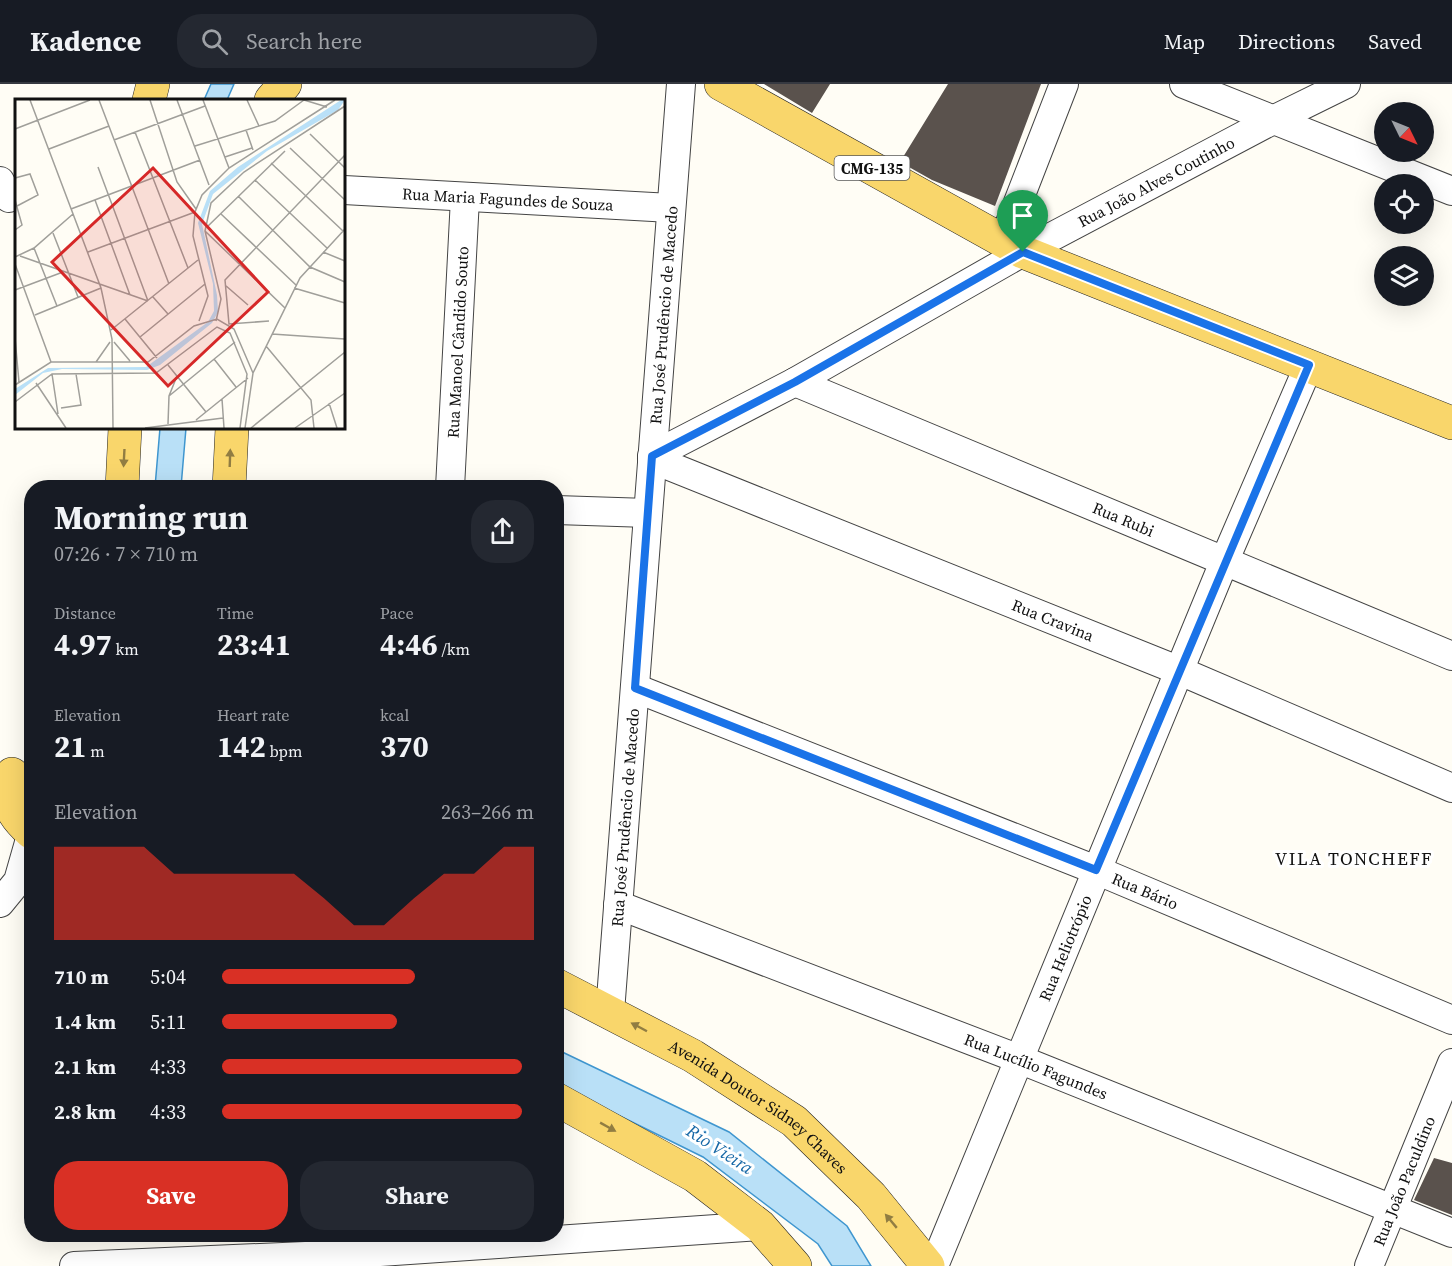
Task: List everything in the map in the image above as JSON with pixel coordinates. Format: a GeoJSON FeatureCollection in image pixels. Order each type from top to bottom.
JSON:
{"type":"FeatureCollection","features":[{"type":"Feature","properties":{"kind":"main road"},"geometry":{"type":"LineString","coordinates":[[149,99],[153,84]]}},
{"type":"Feature","properties":{"kind":"main road"},"geometry":{"type":"LineString","coordinates":[[272,99],[285,84]]}},
{"type":"Feature","properties":{"kind":"main road","name":"CMG-135"},"geometry":{"type":"LineString","coordinates":[[721,84],[1013,247],[1452,423]]}},
{"type":"Feature","properties":{"kind":"main road"},"geometry":{"type":"LineString","coordinates":[[122,480],[125,429]]}},
{"type":"Feature","properties":{"kind":"main road"},"geometry":{"type":"LineString","coordinates":[[230,480],[232,429]]}},
{"type":"Feature","properties":{"kind":"main road"},"geometry":{"type":"LineString","coordinates":[[14,772],[7,790],[8,802],[11,812],[24,825]]}},
{"type":"Feature","properties":{"kind":"main road"},"geometry":{"type":"LineString","coordinates":[[0,837],[24,833]]}},
{"type":"Feature","properties":{"kind":"main road","name":"Avenida Doutor Sidney Chaves"},"geometry":{"type":"LineString","coordinates":[[564,989],[693,1056],[794,1121],[870,1196],[928,1266]]}},
{"type":"Feature","properties":{"kind":"main road"},"geometry":{"type":"LineString","coordinates":[[564,1103],[695,1176],[766,1243],[795,1266]]}},
{"type":"Feature","properties":{"kind":"street","name":"Rua José Prudêncio de Macedo"},"geometry":{"type":"LineString","coordinates":[[610,1012],[681,84]]}},
{"type":"Feature","properties":{"kind":"street"},"geometry":{"type":"LineString","coordinates":[[1013,247],[1064,84]]}},
{"type":"Feature","properties":{"kind":"street"},"geometry":{"type":"LineString","coordinates":[[1184,84],[1452,191]]}},
{"type":"Feature","properties":{"kind":"street","name":"Rua João Alves Coutinho"},"geometry":{"type":"LineString","coordinates":[[652,458],[795,382],[1013,247],[1273,120],[1333,88]]}},
{"type":"Feature","properties":{"kind":"street","name":"Rua Maria Fagundes de Souza"},"geometry":{"type":"LineString","coordinates":[[345,190],[671,208]]}},
{"type":"Feature","properties":{"kind":"street","name":"Rua Manoel Cândido Souto"},"geometry":{"type":"LineString","coordinates":[[450,480],[465,198]]}},
{"type":"Feature","properties":{"kind":"street","name":"Rua Heliotrópio"},"geometry":{"type":"LineString","coordinates":[[934,1266],[1224,562],[1309,365]]}},
{"type":"Feature","properties":{"kind":"street","name":"Rua Rubi"},"geometry":{"type":"LineString","coordinates":[[795,382],[1452,656]]}},
{"type":"Feature","properties":{"kind":"street","name":"Rua Cravina"},"geometry":{"type":"LineString","coordinates":[[652,458],[1180,671],[1452,788]]}},
{"type":"Feature","properties":{"kind":"street"},"geometry":{"type":"LineString","coordinates":[[564,510],[648,513]]}},
{"type":"Feature","properties":{"kind":"street","name":"Rua Bário"},"geometry":{"type":"LineString","coordinates":[[635,688],[1096,870],[1452,1020]]}},
{"type":"Feature","properties":{"kind":"street"},"geometry":{"type":"LineString","coordinates":[[0,903],[18,881],[24,858]]}},
{"type":"Feature","properties":{"kind":"street","name":"Rua Lucílio Fagundes"},"geometry":{"type":"LineString","coordinates":[[618,905],[1019,1059],[1452,1233]]}},
{"type":"Feature","properties":{"kind":"street","name":"Rua João Paculdino"},"geometry":{"type":"LineString","coordinates":[[1369,1266],[1452,1063]]}},
{"type":"Feature","properties":{"kind":"street"},"geometry":{"type":"LineString","coordinates":[[74,1266],[360,1251],[766,1243]]}},
{"type":"Feature","properties":{"kind":"water"},"geometry":{"type":"Polygon","coordinates":[[[211,84],[234,84],[227,99],[204,99],[211,84]]]}},
{"type":"Feature","properties":{"kind":"water"},"geometry":{"type":"Polygon","coordinates":[[[160,429],[186,429],[182,480],[156,480],[160,429]]]}},
{"type":"Feature","properties":{"kind":"water","name":"Rio Vieira"},"geometry":{"type":"Polygon","coordinates":[[[564,1053],[729,1132],[847,1226],[871,1266],[832,1266],[818,1244],[703,1157],[564,1088],[564,1053]]]}},
{"type":"Feature","properties":{"kind":"building"},"geometry":{"type":"Polygon","coordinates":[[[764,84],[830,84],[812,113],[764,84]]]}},
{"type":"Feature","properties":{"kind":"building"},"geometry":{"type":"Polygon","coordinates":[[[948,84],[1041,84],[995,206],[932,180],[900,162],[948,84]]]}},
{"type":"Feature","properties":{"kind":"building"},"geometry":{"type":"Polygon","coordinates":[[[1434,1158],[1452,1163],[1452,1215],[1414,1200],[1434,1158]]]}},
{"type":"Feature","properties":{"kind":"district","name":"VILA TONCHEFF"},"geometry":{"type":"Point","coordinates":[1354,858]}},
{"type":"Feature","properties":{"kind":"route"},"geometry":{"type":"LineString","coordinates":[[1023,252],[1309,365],[1096,870],[635,688],[652,456],[795,382],[1023,252]]}}]}
